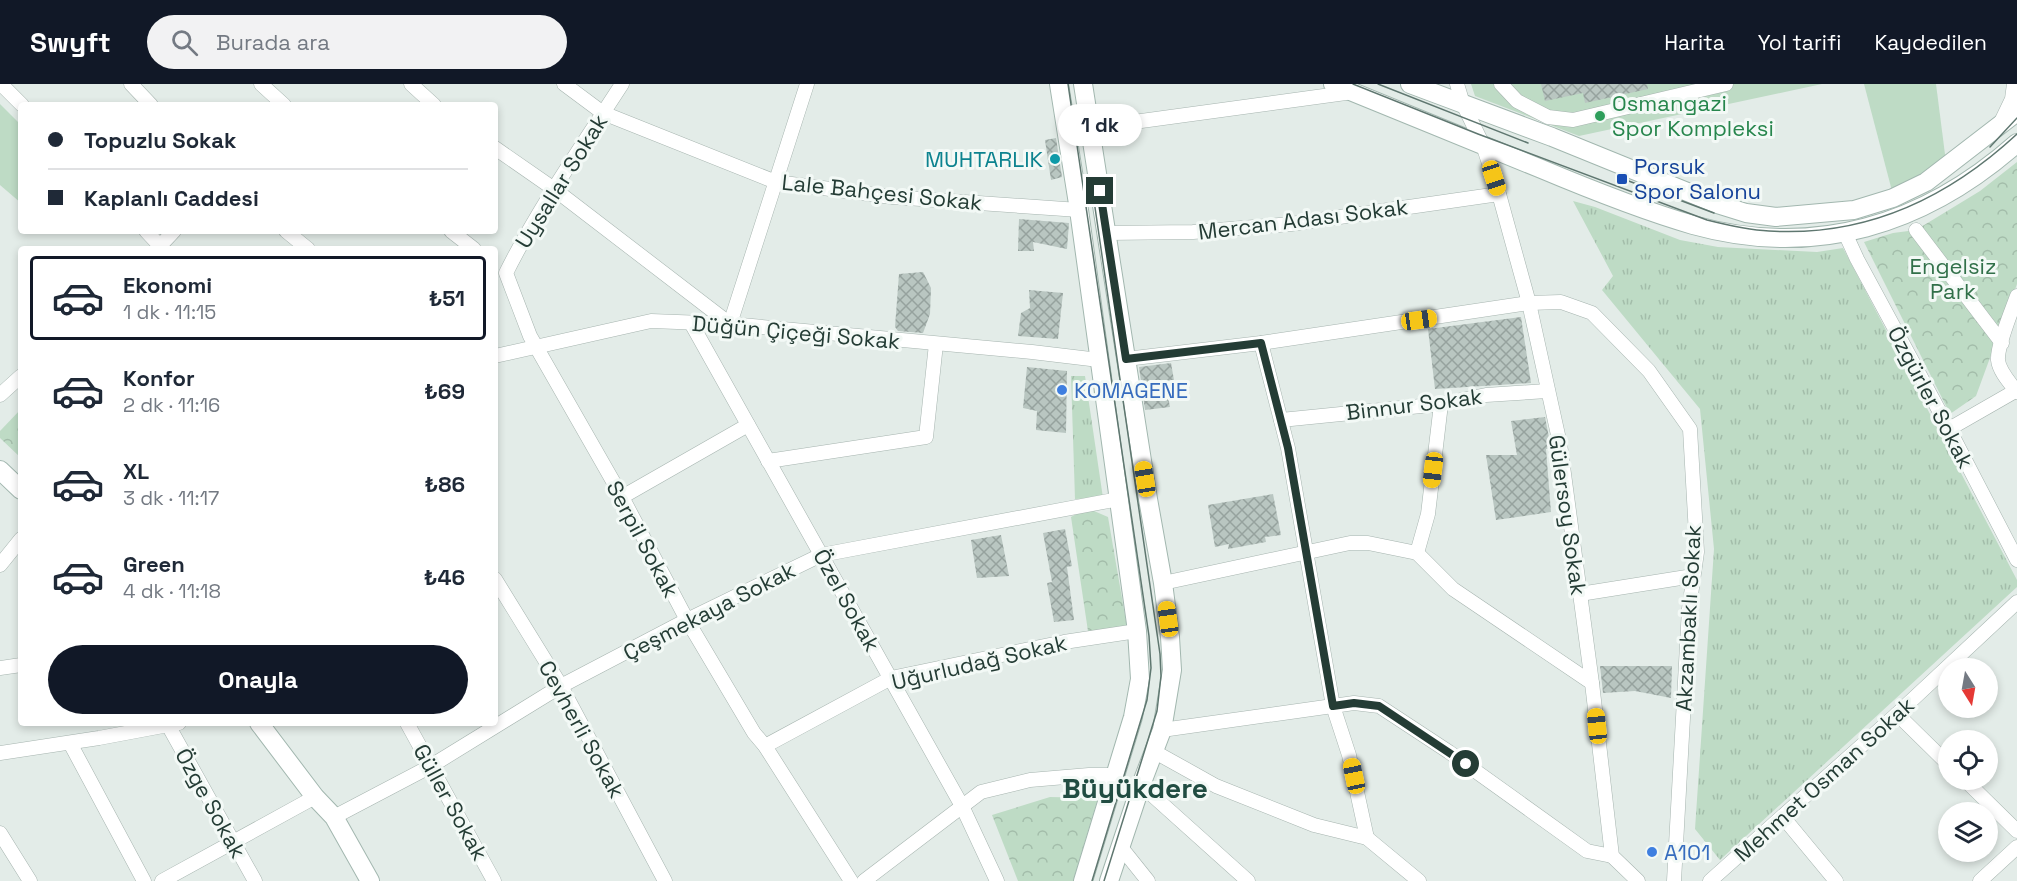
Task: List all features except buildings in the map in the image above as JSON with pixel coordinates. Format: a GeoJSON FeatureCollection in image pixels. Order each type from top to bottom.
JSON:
{"type":"FeatureCollection","features":[{"type":"Feature","properties":{"kind":"main road"},"geometry":{"type":"LineString","coordinates":[[1059,84],[1079,210],[1137,631],[1140,679],[1133,717],[1083,881]]}},
{"type":"Feature","properties":{"kind":"main road"},"geometry":{"type":"LineString","coordinates":[[1083,84],[1163,583],[1172,670],[1162,730],[1119,846],[1109,881]]}},
{"type":"Feature","properties":{"kind":"main road"},"geometry":{"type":"LineString","coordinates":[[1333,84],[1589,189],[1693,225],[1742,235],[1795,238],[1845,233],[1881,224],[1914,211],[1968,180],[2017,143]]}},
{"type":"Feature","properties":{"kind":"main road"},"geometry":{"type":"LineString","coordinates":[[1410,84],[1717,204],[1746,213],[1776,217],[1854,210],[1893,198],[1926,182],[2017,112]]}},
{"type":"Feature","properties":{"kind":"main road"},"geometry":{"type":"LineString","coordinates":[[0,470],[18,487]]}},
{"type":"Feature","properties":{"kind":"main road"},"geometry":{"type":"LineString","coordinates":[[261,726],[315,797],[334,817],[370,881]]}},
{"type":"Feature","properties":{"kind":"street"},"geometry":{"type":"LineString","coordinates":[[1,84],[19,102]]}},
{"type":"Feature","properties":{"kind":"street"},"geometry":{"type":"LineString","coordinates":[[261,84],[281,102]]}},
{"type":"Feature","properties":{"kind":"street"},"geometry":{"type":"LineString","coordinates":[[411,84],[431,102]]}},
{"type":"Feature","properties":{"kind":"street","name":"Lale Bahçesi Sokak"},"geometry":{"type":"LineString","coordinates":[[564,84],[603,112],[776,182],[892,197],[1079,210]]}},
{"type":"Feature","properties":{"kind":"street","name":"Uysallar Sokak"},"geometry":{"type":"LineString","coordinates":[[536,346],[500,269],[520,245],[622,84]]}},
{"type":"Feature","properties":{"kind":"street"},"geometry":{"type":"LineString","coordinates":[[498,150],[554,189],[730,324],[807,84]]}},
{"type":"Feature","properties":{"kind":"street","name":"Gülersoy Sokak"},"geometry":{"type":"LineString","coordinates":[[1457,84],[1463,104],[1483,145],[1499,194],[1529,303],[1560,444],[1592,683],[1612,856]]}},
{"type":"Feature","properties":{"kind":"street"},"geometry":{"type":"LineString","coordinates":[[1501,84],[1517,101],[1548,117],[1573,120],[1726,84]]}},
{"type":"Feature","properties":{"kind":"street"},"geometry":{"type":"LineString","coordinates":[[1998,127],[2012,99],[2013,84]]}},
{"type":"Feature","properties":{"kind":"street"},"geometry":{"type":"LineString","coordinates":[[135,86],[148,102]]}},
{"type":"Feature","properties":{"kind":"street"},"geometry":{"type":"LineString","coordinates":[[1090,128],[1353,92]]}},
{"type":"Feature","properties":{"kind":"street","name":"Mercan Adası Sokak"},"geometry":{"type":"LineString","coordinates":[[1106,233],[1193,232],[1291,224],[1499,194]]}},
{"type":"Feature","properties":{"kind":"street"},"geometry":{"type":"LineString","coordinates":[[1916,230],[2002,343]]}},
{"type":"Feature","properties":{"kind":"street","name":"Özgürler Sokak"},"geometry":{"type":"LineString","coordinates":[[1845,233],[2017,561]]}},
{"type":"Feature","properties":{"kind":"street"},"geometry":{"type":"LineString","coordinates":[[148,234],[158,246]]}},
{"type":"Feature","properties":{"kind":"street"},"geometry":{"type":"LineString","coordinates":[[160,246],[171,234]]}},
{"type":"Feature","properties":{"kind":"street"},"geometry":{"type":"LineString","coordinates":[[290,234],[304,246]]}},
{"type":"Feature","properties":{"kind":"street"},"geometry":{"type":"LineString","coordinates":[[455,234],[470,246]]}},
{"type":"Feature","properties":{"kind":"street"},"geometry":{"type":"LineString","coordinates":[[1949,429],[2017,391],[2006,377],[1998,360],[2007,321],[2017,296]]}},
{"type":"Feature","properties":{"kind":"street","name":"Akzambaklı Sokak"},"geometry":{"type":"LineString","coordinates":[[1126,359],[1261,343],[1529,303],[1561,302],[1592,313],[1648,371],[1690,429],[1697,552],[1689,609],[1674,881]]}},
{"type":"Feature","properties":{"kind":"street","name":"Düğün Çiçeği Sokak"},"geometry":{"type":"LineString","coordinates":[[498,355],[651,321],[730,324],[1099,360]]}},
{"type":"Feature","properties":{"kind":"street","name":"Özel Sokak"},"geometry":{"type":"LineString","coordinates":[[691,323],[962,806],[998,881]]}},
{"type":"Feature","properties":{"kind":"street"},"geometry":{"type":"LineString","coordinates":[[1261,343],[1288,448],[1333,706],[1349,755],[1367,838]]}},
{"type":"Feature","properties":{"kind":"street"},"geometry":{"type":"LineString","coordinates":[[768,460],[926,437],[936,344]]}},
{"type":"Feature","properties":{"kind":"street","name":"Serpil Sokak"},"geometry":{"type":"LineString","coordinates":[[536,346],[622,497],[687,620],[754,733],[851,881]]}},
{"type":"Feature","properties":{"kind":"street"},"geometry":{"type":"LineString","coordinates":[[0,395],[18,379]]}},
{"type":"Feature","properties":{"kind":"street","name":"Binnur Sokak"},"geometry":{"type":"LineString","coordinates":[[1281,420],[1441,404],[1486,395],[1547,391]]}},
{"type":"Feature","properties":{"kind":"street"},"geometry":{"type":"LineString","coordinates":[[1417,553],[1428,514],[1441,404]]}},
{"type":"Feature","properties":{"kind":"street"},"geometry":{"type":"LineString","coordinates":[[622,497],[748,425]]}},
{"type":"Feature","properties":{"kind":"street","name":"Çeşmekaya Sokak"},"geometry":{"type":"LineString","coordinates":[[498,725],[561,686],[687,620],[821,555],[1119,499]]}},
{"type":"Feature","properties":{"kind":"street"},"geometry":{"type":"LineString","coordinates":[[0,565],[18,543]]}},
{"type":"Feature","properties":{"kind":"street"},"geometry":{"type":"LineString","coordinates":[[1163,583],[1350,543],[1368,543],[1417,553],[1453,589],[1592,683]]}},
{"type":"Feature","properties":{"kind":"street"},"geometry":{"type":"LineString","coordinates":[[1580,594],[1694,576]]}},
{"type":"Feature","properties":{"kind":"street","name":"Cevherli Sokak"},"geometry":{"type":"LineString","coordinates":[[498,584],[561,686],[664,881]]}},
{"type":"Feature","properties":{"kind":"street","name":"Mehmet Osman Sokak"},"geometry":{"type":"LineString","coordinates":[[1710,881],[1784,817],[2017,602]]}},
{"type":"Feature","properties":{"kind":"street","name":"Uğurludağ Sokak"},"geometry":{"type":"LineString","coordinates":[[765,747],[891,678],[1064,642],[1137,631]]}},
{"type":"Feature","properties":{"kind":"street"},"geometry":{"type":"LineString","coordinates":[[0,668],[18,665]]}},
{"type":"Feature","properties":{"kind":"street"},"geometry":{"type":"LineString","coordinates":[[1162,730],[1354,703],[1379,706],[1449,752],[1587,851],[1612,856],[1638,881]]}},
{"type":"Feature","properties":{"kind":"street"},"geometry":{"type":"LineString","coordinates":[[1897,714],[1938,754]]}},
{"type":"Feature","properties":{"kind":"street"},"geometry":{"type":"LineString","coordinates":[[0,753],[162,726]]}},
{"type":"Feature","properties":{"kind":"street","name":"Özge Sokak"},"geometry":{"type":"LineString","coordinates":[[174,726],[232,842],[255,881]]}},
{"type":"Feature","properties":{"kind":"street","name":"Güller Sokak"},"geometry":{"type":"LineString","coordinates":[[409,726],[494,881]]}},
{"type":"Feature","properties":{"kind":"street","name":"Çeşmekaya Sokak"},"geometry":{"type":"LineString","coordinates":[[334,817],[431,766],[496,726]]}},
{"type":"Feature","properties":{"kind":"street"},"geometry":{"type":"LineString","coordinates":[[70,743],[144,881]]}},
{"type":"Feature","properties":{"kind":"street"},"geometry":{"type":"LineString","coordinates":[[1155,752],[1216,786],[1314,825],[1367,838],[1419,881]]}},
{"type":"Feature","properties":{"kind":"street"},"geometry":{"type":"LineString","coordinates":[[864,881],[981,792],[1030,780],[1089,775],[1115,776]]}},
{"type":"Feature","properties":{"kind":"street"},"geometry":{"type":"LineString","coordinates":[[1141,785],[1248,881]]}},
{"type":"Feature","properties":{"kind":"street"},"geometry":{"type":"LineString","coordinates":[[1975,790],[2017,831]]}},
{"type":"Feature","properties":{"kind":"street"},"geometry":{"type":"LineString","coordinates":[[162,881],[315,797]]}},
{"type":"Feature","properties":{"kind":"street"},"geometry":{"type":"LineString","coordinates":[[1784,817],[1836,881]]}},
{"type":"Feature","properties":{"kind":"street"},"geometry":{"type":"LineString","coordinates":[[0,832],[30,881]]}},
{"type":"Feature","properties":{"kind":"street"},"geometry":{"type":"LineString","coordinates":[[1119,846],[1148,881]]}},
{"type":"Feature","properties":{"kind":"street"},"geometry":{"type":"LineString","coordinates":[[1980,881],[2017,847]]}},
{"type":"Feature","properties":{"kind":"green space","name":"Osmangazi Spor Kompleksi"},"geometry":{"type":"Polygon","coordinates":[[[1471,84],[1822,84],[1579,136],[1475,96],[1471,84]]]}},
{"type":"Feature","properties":{"kind":"green space"},"geometry":{"type":"Polygon","coordinates":[[[1864,84],[1936,84],[1946,162],[1892,191],[1864,84]]]}},
{"type":"Feature","properties":{"kind":"green space"},"geometry":{"type":"Polygon","coordinates":[[[0,104],[18,122],[18,200],[0,185],[0,104]]]}},
{"type":"Feature","properties":{"kind":"green space","name":"Engelsiz Park"},"geometry":{"type":"Polygon","coordinates":[[[2017,162],[2017,284],[1976,396],[1950,414],[1864,242],[1893,233],[1916,230],[1980,191],[2017,162]]]}},
{"type":"Feature","properties":{"kind":"green space"},"geometry":{"type":"Polygon","coordinates":[[[1573,201],[1595,207],[1680,240],[1718,247],[1817,252],[1843,248],[2017,580],[2017,587],[1720,860],[1695,829],[1714,549],[1700,409],[1602,290],[1613,276],[1573,201]]]}},
{"type":"Feature","properties":{"kind":"green space"},"geometry":{"type":"Polygon","coordinates":[[[1071,376],[1085,376],[1103,498],[1075,499],[1071,376]]]}},
{"type":"Feature","properties":{"kind":"green space"},"geometry":{"type":"Polygon","coordinates":[[[18,412],[18,455],[0,438],[0,431],[18,412]]]}},
{"type":"Feature","properties":{"kind":"green space"},"geometry":{"type":"Polygon","coordinates":[[[1087,508],[1108,517],[1128,633],[1089,638],[1071,517],[1087,508]]]}},
{"type":"Feature","properties":{"kind":"green space"},"geometry":{"type":"Polygon","coordinates":[[[1050,797],[1098,798],[1073,881],[1018,881],[992,815],[1050,797]]]}},
{"type":"Feature","properties":{"kind":"tram line"},"geometry":{"type":"LineString","coordinates":[[1068,84],[1149,636],[1151,668],[1147,700],[1092,881]]}},
{"type":"Feature","properties":{"kind":"tram line"},"geometry":{"type":"LineString","coordinates":[[1353,84],[1478,134],[1707,220],[1761,230],[1804,231],[1839,227],[1871,220],[1903,209],[1963,177],[2017,134]]}},
{"type":"Feature","properties":{"kind":"tram line"},"geometry":{"type":"LineString","coordinates":[[1378,84],[1528,143]]}},
{"type":"Feature","properties":{"kind":"tram line"},"geometry":{"type":"LineString","coordinates":[[1990,147],[2017,118]]}},
{"type":"Feature","properties":{"kind":"tram line"},"geometry":{"type":"LineString","coordinates":[[1618,177],[1714,213]]}},
{"type":"Feature","properties":{"kind":"tram line"},"geometry":{"type":"LineString","coordinates":[[1091,180],[1160,654],[1161,676],[1157,711],[1104,881]]}},
{"type":"Feature","properties":{"kind":"place","name":"Osmangazi Spor Kompleksi"},"geometry":{"type":"Point","coordinates":[1600,116]}},
{"type":"Feature","properties":{"kind":"place","name":"MUHTARLIK"},"geometry":{"type":"Point","coordinates":[1055,159]}},
{"type":"Feature","properties":{"kind":"place","name":"Porsuk Spor Salonu"},"geometry":{"type":"Point","coordinates":[1622,179]}},
{"type":"Feature","properties":{"kind":"place","name":"KOMAGENE"},"geometry":{"type":"Point","coordinates":[1062,390]}},
{"type":"Feature","properties":{"kind":"place","name":"A101"},"geometry":{"type":"Point","coordinates":[1652,852]}},
{"type":"Feature","properties":{"kind":"district","name":"Büyükdere"},"geometry":{"type":"Point","coordinates":[1135,788]}},
{"type":"Feature","properties":{"kind":"route"},"geometry":{"type":"LineString","coordinates":[[1100,191],[1126,359],[1261,343],[1288,448],[1333,706],[1354,703],[1379,706],[1466,764]]}}]}
